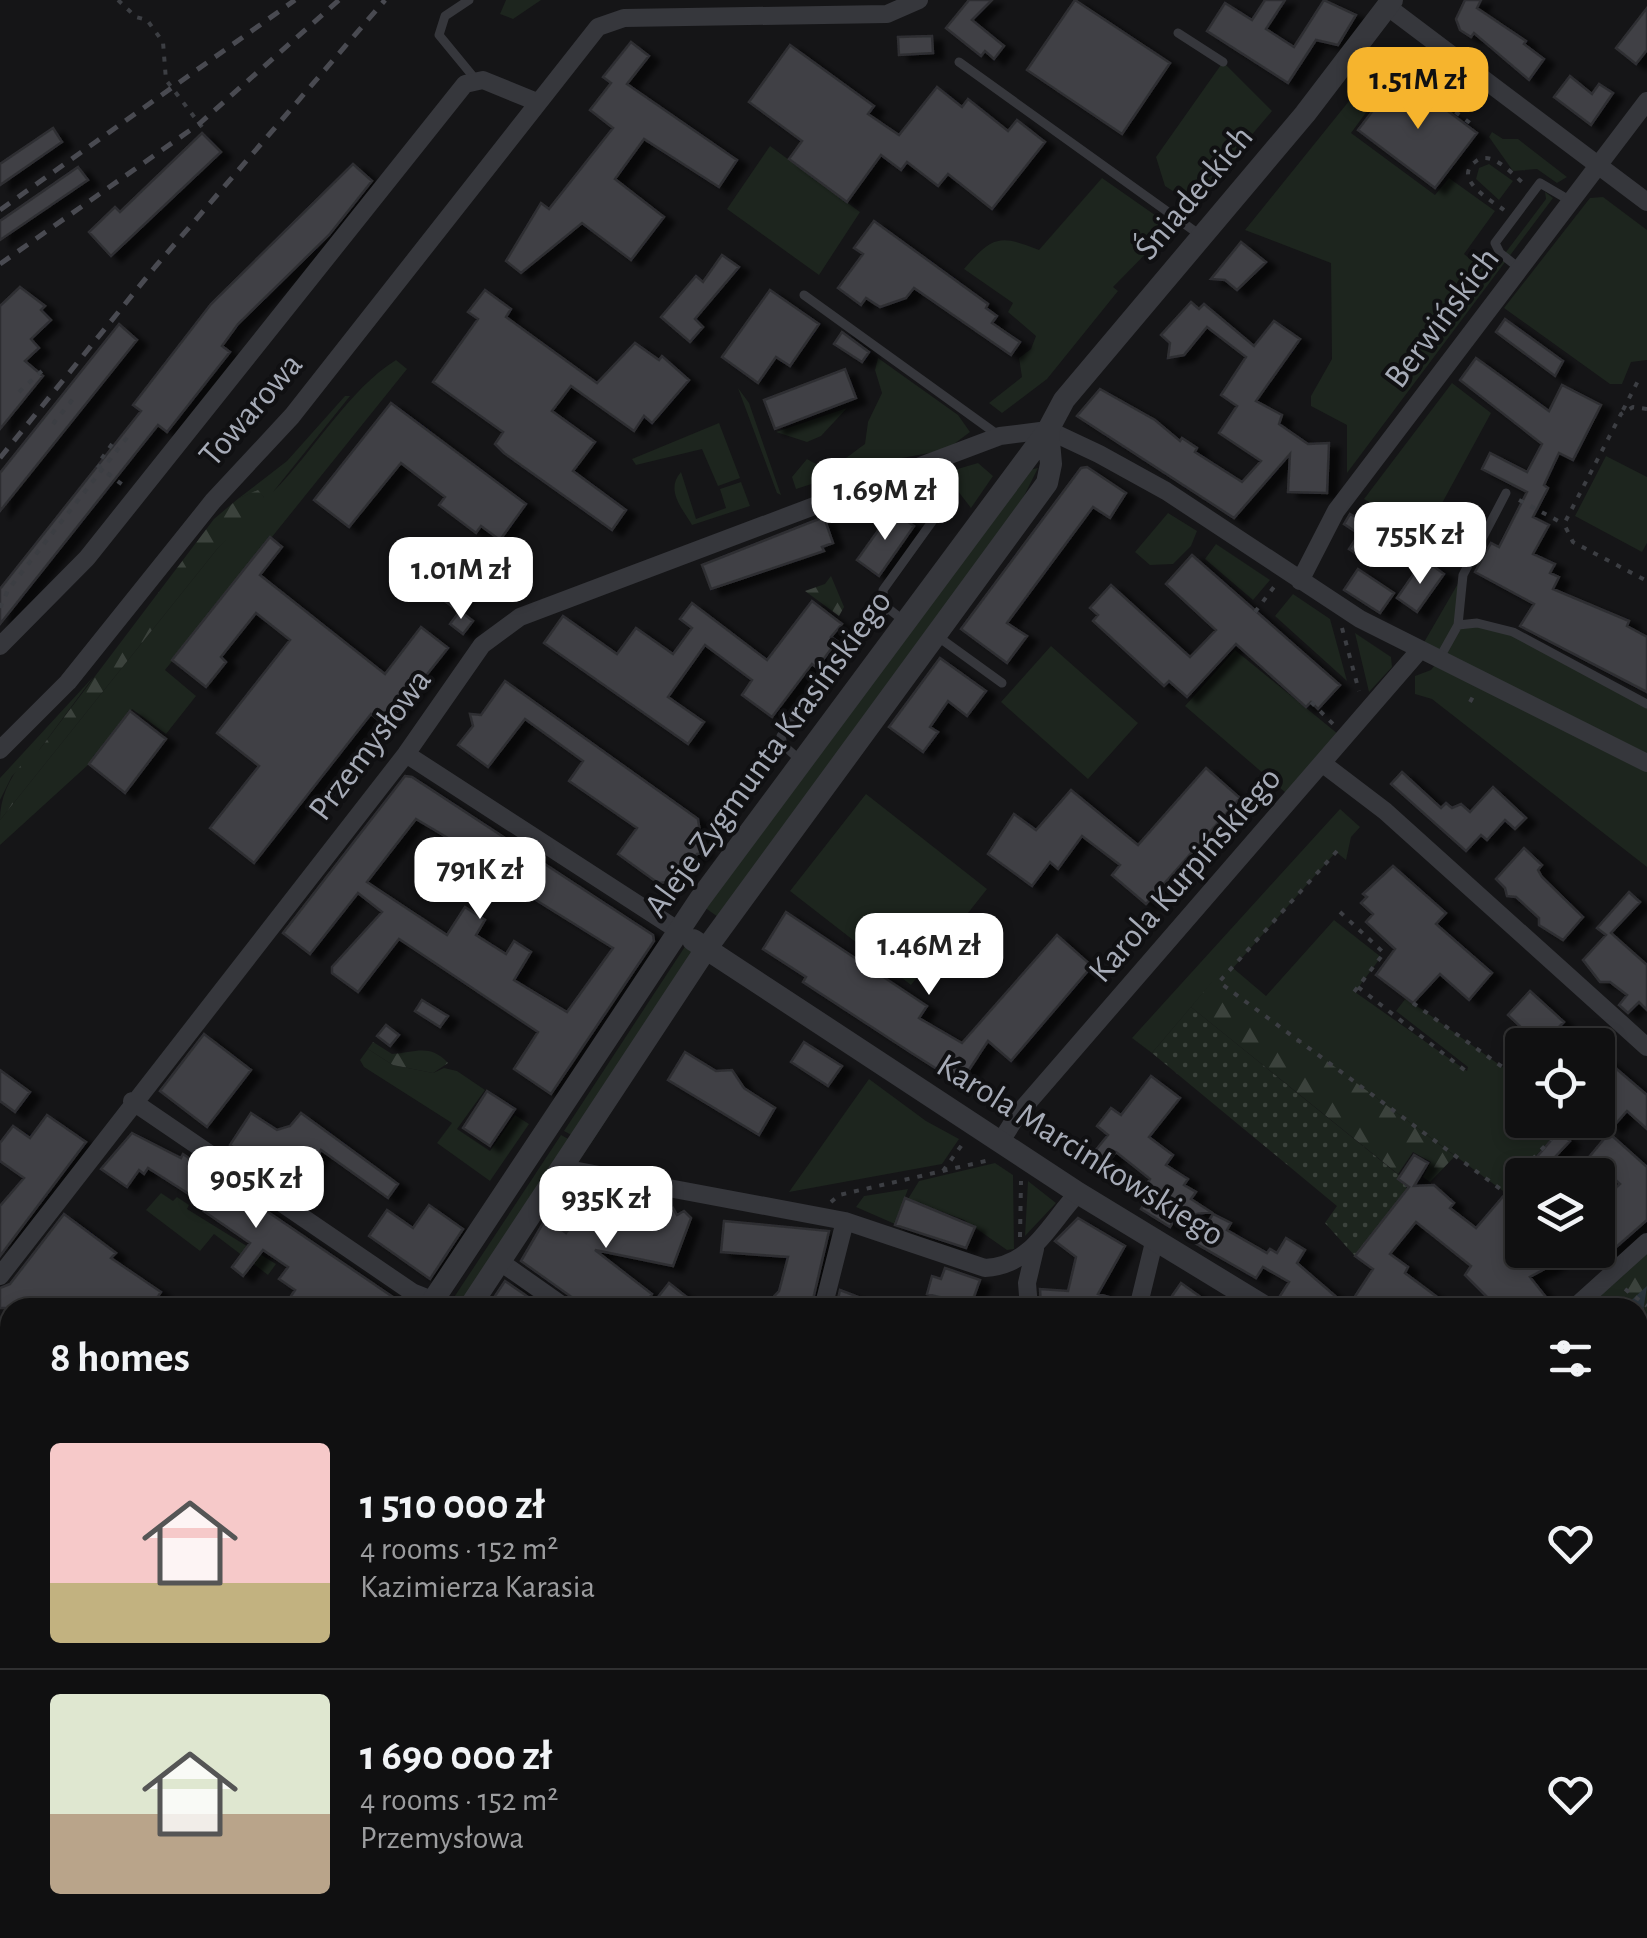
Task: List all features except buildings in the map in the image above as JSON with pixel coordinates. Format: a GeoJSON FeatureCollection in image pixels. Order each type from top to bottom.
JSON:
{"type":"FeatureCollection","features":[{"type":"Feature","properties":{"kind":"street","name":"Towarowa"},"geometry":{"type":"LineString","coordinates":[[0,750],[68,682],[212,501],[292,416],[588,37],[610,20],[887,14],[919,0]]}},
{"type":"Feature","properties":{"kind":"street"},"geometry":{"type":"LineString","coordinates":[[1390,3],[1647,202]]}},
{"type":"Feature","properties":{"kind":"street","name":"Śniadeckich"},"geometry":{"type":"LineString","coordinates":[[1048,430],[1064,400],[1390,3]]}},
{"type":"Feature","properties":{"kind":"street"},"geometry":{"type":"LineString","coordinates":[[476,80],[537,102]]}},
{"type":"Feature","properties":{"kind":"street","name":"Towarowa"},"geometry":{"type":"LineString","coordinates":[[0,646],[73,573],[461,88],[476,80]]}},
{"type":"Feature","properties":{"kind":"street","name":"Berwińskich"},"geometry":{"type":"LineString","coordinates":[[1300,581],[1336,512],[1647,100]]}},
{"type":"Feature","properties":{"kind":"street"},"geometry":{"type":"LineString","coordinates":[[1048,430],[1166,492],[1336,604],[1420,651],[1647,763]]}},
{"type":"Feature","properties":{"kind":"street","name":"Przemysłowa"},"geometry":{"type":"LineString","coordinates":[[0,1276],[132,1101],[406,754],[482,646],[520,617],[1000,436],[1048,430]]}},
{"type":"Feature","properties":{"kind":"street","name":"Aleje Zygmunta Krasińskiego"},"geometry":{"type":"LineString","coordinates":[[439,1298],[679,930],[802,762],[897,616],[1048,430]]}},
{"type":"Feature","properties":{"kind":"street","name":"Aleje Zygmunta Krasińskiego"},"geometry":{"type":"LineString","coordinates":[[475,1298],[706,949],[1046,482],[1052,464],[1048,430]]}},
{"type":"Feature","properties":{"kind":"street","name":"Karola Kurpińskiego"},"geometry":{"type":"LineString","coordinates":[[1000,1150],[1018,1114],[1420,651]]}},
{"type":"Feature","properties":{"kind":"street","name":"Karola Marcinkowskiego"},"geometry":{"type":"LineString","coordinates":[[406,754],[679,930],[1000,1150],[1251,1298]]}},
{"type":"Feature","properties":{"kind":"street"},"geometry":{"type":"LineString","coordinates":[[1322,763],[1385,811],[1647,1047]]}},
{"type":"Feature","properties":{"kind":"street"},"geometry":{"type":"LineString","coordinates":[[132,1101],[422,1298]]}},
{"type":"Feature","properties":{"kind":"street"},"geometry":{"type":"LineString","coordinates":[[554,1120],[582,1138]]}},
{"type":"Feature","properties":{"kind":"street"},"geometry":{"type":"LineString","coordinates":[[562,1168],[845,1221],[985,1268],[1006,1266],[1027,1249],[1078,1193]]}},
{"type":"Feature","properties":{"kind":"street"},"geometry":{"type":"LineString","coordinates":[[826,1298],[845,1221]]}},
{"type":"Feature","properties":{"kind":"street"},"geometry":{"type":"LineString","coordinates":[[1140,1298],[1155,1238]]}},
{"type":"Feature","properties":{"kind":"street"},"geometry":{"type":"LineString","coordinates":[[1585,1298],[1647,1242]]}},
{"type":"Feature","properties":{"kind":"street"},"geometry":{"type":"LineString","coordinates":[[1027,1249],[1029,1298]]}},
{"type":"Feature","properties":{"kind":"street"},"geometry":{"type":"LineString","coordinates":[[499,1261],[552,1298]]}},
{"type":"Feature","properties":{"kind":"lane"},"geometry":{"type":"LineString","coordinates":[[468,0],[445,16],[440,34],[476,80]]}},
{"type":"Feature","properties":{"kind":"lane"},"geometry":{"type":"LineString","coordinates":[[1178,32],[1223,62]]}},
{"type":"Feature","properties":{"kind":"lane"},"geometry":{"type":"LineString","coordinates":[[959,62],[1202,236]]}},
{"type":"Feature","properties":{"kind":"lane"},"geometry":{"type":"LineString","coordinates":[[1515,273],[1496,247],[1512,216],[1532,190],[1548,184],[1569,200]]}},
{"type":"Feature","properties":{"kind":"lane"},"geometry":{"type":"LineString","coordinates":[[804,295],[1000,436]]}},
{"type":"Feature","properties":{"kind":"lane"},"geometry":{"type":"LineString","coordinates":[[802,762],[780,738],[858,628],[897,616],[882,600],[883,590],[949,498],[941,490],[894,503],[887,498],[881,480]]}},
{"type":"Feature","properties":{"kind":"lane"},"geometry":{"type":"LineString","coordinates":[[1439,660],[1458,626],[1463,575],[1506,493]]}},
{"type":"Feature","properties":{"kind":"lane"},"geometry":{"type":"LineString","coordinates":[[1458,626],[1477,624],[1513,632],[1647,704]]}},
{"type":"Feature","properties":{"kind":"lane"},"geometry":{"type":"LineString","coordinates":[[937,636],[1002,683]]}},
{"type":"Feature","properties":{"kind":"path"},"geometry":{"type":"LineString","coordinates":[[118,0],[136,17],[147,20],[164,42],[166,80],[202,127]]}},
{"type":"Feature","properties":{"kind":"path"},"geometry":{"type":"LineString","coordinates":[[1448,92],[1452,86]]}},
{"type":"Feature","properties":{"kind":"path"},"geometry":{"type":"LineString","coordinates":[[1445,104],[1470,124]]}},
{"type":"Feature","properties":{"kind":"path"},"geometry":{"type":"LineString","coordinates":[[1512,216],[1473,186],[1468,176],[1472,165],[1481,158],[1492,160],[1532,190]]}},
{"type":"Feature","properties":{"kind":"path"},"geometry":{"type":"LineString","coordinates":[[19,392],[44,368]]}},
{"type":"Feature","properties":{"kind":"path"},"geometry":{"type":"LineString","coordinates":[[1564,524],[1639,379]]}},
{"type":"Feature","properties":{"kind":"path"},"geometry":{"type":"LineString","coordinates":[[52,424],[76,394]]}},
{"type":"Feature","properties":{"kind":"path"},"geometry":{"type":"LineString","coordinates":[[1621,414],[1633,407],[1647,409]]}},
{"type":"Feature","properties":{"kind":"path"},"geometry":{"type":"LineString","coordinates":[[0,608],[8,590],[129,436]]}},
{"type":"Feature","properties":{"kind":"path"},"geometry":{"type":"LineString","coordinates":[[112,444],[95,463],[136,495]]}},
{"type":"Feature","properties":{"kind":"path"},"geometry":{"type":"LineString","coordinates":[[1506,493],[1564,524],[1573,542],[1647,581]]}},
{"type":"Feature","properties":{"kind":"path"},"geometry":{"type":"LineString","coordinates":[[1255,612],[1278,582],[1273,579],[1276,566]]}},
{"type":"Feature","properties":{"kind":"path"},"geometry":{"type":"LineString","coordinates":[[0,584],[8,590]]}},
{"type":"Feature","properties":{"kind":"path"},"geometry":{"type":"LineString","coordinates":[[1336,604],[1365,712]]}},
{"type":"Feature","properties":{"kind":"path"},"geometry":{"type":"LineString","coordinates":[[1311,702],[1345,735]]}},
{"type":"Feature","properties":{"kind":"path"},"geometry":{"type":"LineString","coordinates":[[1337,851],[1219,982],[1503,1191],[1552,1138]]}},
{"type":"Feature","properties":{"kind":"path"},"geometry":{"type":"LineString","coordinates":[[1340,912],[1384,953],[1356,989],[1466,1072]]}},
{"type":"Feature","properties":{"kind":"path"},"geometry":{"type":"LineString","coordinates":[[1413,1003],[1505,1069]]}},
{"type":"Feature","properties":{"kind":"path"},"geometry":{"type":"LineString","coordinates":[[943,1171],[968,1136]]}},
{"type":"Feature","properties":{"kind":"path"},"geometry":{"type":"LineString","coordinates":[[816,1215],[839,1195],[943,1171],[1000,1150]]}},
{"type":"Feature","properties":{"kind":"path"},"geometry":{"type":"LineString","coordinates":[[1020,1172],[1027,1249]]}},
{"type":"Feature","properties":{"kind":"path"},"geometry":{"type":"LineString","coordinates":[[1626,1289],[1636,1298]]}},
{"type":"Feature","properties":{"kind":"green space"},"geometry":{"type":"Polygon","coordinates":[[[506,0],[541,0],[513,19],[500,14],[506,0]]]}},
{"type":"Feature","properties":{"kind":"green space"},"geometry":{"type":"Polygon","coordinates":[[[1391,49],[1445,86],[1437,97],[1398,69],[1351,133],[1435,195],[1449,178],[1495,211],[1464,254],[1470,259],[1506,252],[1546,199],[1545,192],[1553,198],[1347,473],[1347,425],[1311,406],[1311,396],[1332,359],[1331,263],[1245,230],[1391,49]]]}},
{"type":"Feature","properties":{"kind":"green space"},"geometry":{"type":"Polygon","coordinates":[[[1223,62],[1272,111],[1193,204],[1165,186],[1156,157],[1223,62]]]}},
{"type":"Feature","properties":{"kind":"green space"},"geometry":{"type":"Polygon","coordinates":[[[1492,132],[1503,139],[1518,139],[1567,177],[1557,183],[1537,169],[1513,171],[1489,137],[1492,132]]]}},
{"type":"Feature","properties":{"kind":"green space"},"geometry":{"type":"Polygon","coordinates":[[[770,146],[860,212],[819,275],[727,209],[770,146]]]}},
{"type":"Feature","properties":{"kind":"green space"},"geometry":{"type":"Polygon","coordinates":[[[1489,164],[1513,181],[1499,200],[1476,179],[1479,168],[1489,164]]]}},
{"type":"Feature","properties":{"kind":"green space"},"geometry":{"type":"Polygon","coordinates":[[[1102,178],[1172,227],[1113,287],[1118,291],[1047,379],[1002,413],[989,403],[1022,377],[1019,358],[1031,349],[1036,336],[1008,312],[1013,303],[964,269],[997,241],[1039,250],[1102,178]]]}},
{"type":"Feature","properties":{"kind":"green space"},"geometry":{"type":"Polygon","coordinates":[[[1603,197],[1647,230],[1647,360],[1631,362],[1622,384],[1610,384],[1504,308],[1590,198],[1603,197]]]}},
{"type":"Feature","properties":{"kind":"green space"},"geometry":{"type":"Polygon","coordinates":[[[878,358],[958,415],[970,432],[946,450],[880,462],[796,489],[792,477],[807,459],[831,465],[865,444],[868,422],[882,393],[875,370],[878,358]]]}},
{"type":"Feature","properties":{"kind":"green space"},"geometry":{"type":"Polygon","coordinates":[[[396,360],[407,369],[165,670],[196,696],[166,734],[132,709],[89,764],[0,845],[0,820],[217,549],[264,497],[257,491],[239,498],[287,461],[345,396],[350,396],[273,492],[347,404],[396,360]]]}},
{"type":"Feature","properties":{"kind":"green space"},"geometry":{"type":"Polygon","coordinates":[[[1452,383],[1491,413],[1428,529],[1390,505],[1386,512],[1364,499],[1452,383]]]}},
{"type":"Feature","properties":{"kind":"green space"},"geometry":{"type":"Polygon","coordinates":[[[738,388],[749,403],[781,495],[777,493],[738,388]]]}},
{"type":"Feature","properties":{"kind":"green space"},"geometry":{"type":"Polygon","coordinates":[[[847,408],[821,436],[807,442],[776,432],[847,408]]]}},
{"type":"Feature","properties":{"kind":"green space"},"geometry":{"type":"Polygon","coordinates":[[[719,423],[740,478],[718,486],[702,449],[636,465],[632,459],[719,423]]]}},
{"type":"Feature","properties":{"kind":"green space"},"geometry":{"type":"Polygon","coordinates":[[[1606,456],[1647,477],[1647,543],[1642,552],[1575,516],[1606,456]]]}},
{"type":"Feature","properties":{"kind":"green space"},"geometry":{"type":"Polygon","coordinates":[[[978,463],[993,476],[971,508],[944,473],[978,463]]]}},
{"type":"Feature","properties":{"kind":"green space"},"geometry":{"type":"Polygon","coordinates":[[[1038,468],[1019,506],[718,917],[704,907],[1029,470],[1038,468]]]}},
{"type":"Feature","properties":{"kind":"green space"},"geometry":{"type":"Polygon","coordinates":[[[681,472],[696,519],[726,508],[720,489],[741,482],[750,506],[692,525],[675,492],[681,472]]]}},
{"type":"Feature","properties":{"kind":"green space"},"geometry":{"type":"Polygon","coordinates":[[[258,490],[264,497],[261,504],[217,549],[0,820],[6,790],[16,771],[40,749],[214,519],[239,498],[258,490]]]}},
{"type":"Feature","properties":{"kind":"green space"},"geometry":{"type":"Polygon","coordinates":[[[1168,513],[1197,531],[1191,546],[1173,564],[1150,565],[1135,552],[1168,513]]]}},
{"type":"Feature","properties":{"kind":"green space"},"geometry":{"type":"Polygon","coordinates":[[[1216,544],[1270,580],[1253,600],[1205,559],[1216,544]]]}},
{"type":"Feature","properties":{"kind":"green space"},"geometry":{"type":"Polygon","coordinates":[[[1463,575],[1458,625],[1495,626],[1647,704],[1647,867],[1432,699],[1415,694],[1415,676],[1431,670],[1438,661],[1419,651],[1463,575]]]}},
{"type":"Feature","properties":{"kind":"green space"},"geometry":{"type":"Polygon","coordinates":[[[831,576],[844,607],[839,616],[805,591],[825,584],[831,576]]]}},
{"type":"Feature","properties":{"kind":"green space"},"geometry":{"type":"Polygon","coordinates":[[[1293,594],[1330,619],[1347,681],[1275,616],[1293,594]]]}},
{"type":"Feature","properties":{"kind":"green space"},"geometry":{"type":"Polygon","coordinates":[[[1355,633],[1391,657],[1392,667],[1369,692],[1355,633]]]}},
{"type":"Feature","properties":{"kind":"green space"},"geometry":{"type":"Polygon","coordinates":[[[1051,646],[1138,723],[1088,779],[1001,702],[1051,646]]]}},
{"type":"Feature","properties":{"kind":"green space"},"geometry":{"type":"Polygon","coordinates":[[[1235,650],[1338,734],[1286,793],[1185,706],[1235,650]]]}},
{"type":"Feature","properties":{"kind":"green space"},"geometry":{"type":"Polygon","coordinates":[[[94,676],[40,749],[12,776],[0,800],[0,778],[94,676]]]}},
{"type":"Feature","properties":{"kind":"green space"},"geometry":{"type":"Polygon","coordinates":[[[866,794],[987,889],[911,985],[790,891],[866,794]]]}},
{"type":"Feature","properties":{"kind":"green space"},"geometry":{"type":"Polygon","coordinates":[[[1340,809],[1360,827],[1351,837],[1346,860],[1336,852],[1233,968],[1266,996],[1334,920],[1381,957],[1355,992],[1467,1071],[1468,1067],[1396,1011],[1406,998],[1505,1069],[1505,1138],[1552,1138],[1534,1158],[1505,1158],[1503,1191],[1215,979],[1152,1053],[1132,1038],[1340,809]]]}},
{"type":"Feature","properties":{"kind":"green space"},"geometry":{"type":"Polygon","coordinates":[[[686,945],[709,960],[590,1145],[564,1131],[686,945]]]}},
{"type":"Feature","properties":{"kind":"green space"},"geometry":{"type":"Polygon","coordinates":[[[1215,978],[1455,1156],[1430,1182],[1423,1177],[1431,1162],[1413,1152],[1398,1174],[1191,1007],[1215,978]]]}},
{"type":"Feature","properties":{"kind":"green space"},"geometry":{"type":"Polygon","coordinates":[[[1191,1007],[1411,1185],[1355,1256],[1325,1223],[1337,1206],[1152,1053],[1191,1007]]]}},
{"type":"Feature","properties":{"kind":"green space"},"geometry":{"type":"Polygon","coordinates":[[[373,1042],[392,1054],[428,1051],[448,1063],[433,1073],[393,1065],[368,1049],[373,1042]]]}},
{"type":"Feature","properties":{"kind":"green space"},"geometry":{"type":"Polygon","coordinates":[[[368,1049],[393,1065],[433,1073],[444,1068],[457,1071],[485,1090],[457,1129],[490,1151],[515,1115],[529,1124],[490,1181],[437,1143],[452,1123],[364,1067],[360,1060],[368,1049]]]}},
{"type":"Feature","properties":{"kind":"green space"},"geometry":{"type":"Polygon","coordinates":[[[869,1079],[926,1121],[959,1139],[942,1164],[789,1192],[869,1079]]]}},
{"type":"Feature","properties":{"kind":"green space"},"geometry":{"type":"Polygon","coordinates":[[[561,1135],[587,1149],[486,1298],[454,1298],[561,1135]]]}},
{"type":"Feature","properties":{"kind":"green space"},"geometry":{"type":"Polygon","coordinates":[[[995,1163],[1013,1175],[1014,1249],[1007,1250],[964,1220],[908,1199],[919,1181],[995,1163]]]}},
{"type":"Feature","properties":{"kind":"green space"},"geometry":{"type":"Polygon","coordinates":[[[1028,1181],[1056,1203],[1025,1236],[1028,1181]]]}},
{"type":"Feature","properties":{"kind":"green space"},"geometry":{"type":"Polygon","coordinates":[[[908,1189],[895,1224],[856,1207],[864,1196],[908,1189]]]}},
{"type":"Feature","properties":{"kind":"green space"},"geometry":{"type":"Polygon","coordinates":[[[161,1193],[173,1201],[177,1197],[189,1205],[187,1209],[276,1264],[268,1275],[214,1234],[200,1251],[146,1210],[161,1193]]]}},
{"type":"Feature","properties":{"kind":"green space"},"geometry":{"type":"Polygon","coordinates":[[[1647,1242],[1647,1298],[1585,1298],[1647,1242]]]}},
{"type":"Feature","properties":{"kind":"water"},"geometry":{"type":"Polygon","coordinates":[[[1647,1286],[1645,1298],[1634,1298],[1647,1286]]]}},
{"type":"Feature","properties":{"kind":"railway"},"geometry":{"type":"LineString","coordinates":[[0,210],[295,0]]}},
{"type":"Feature","properties":{"kind":"railway"},"geometry":{"type":"LineString","coordinates":[[0,264],[199,124],[339,0]]}},
{"type":"Feature","properties":{"kind":"railway"},"geometry":{"type":"LineString","coordinates":[[0,458],[155,267],[385,0]]}}]}
